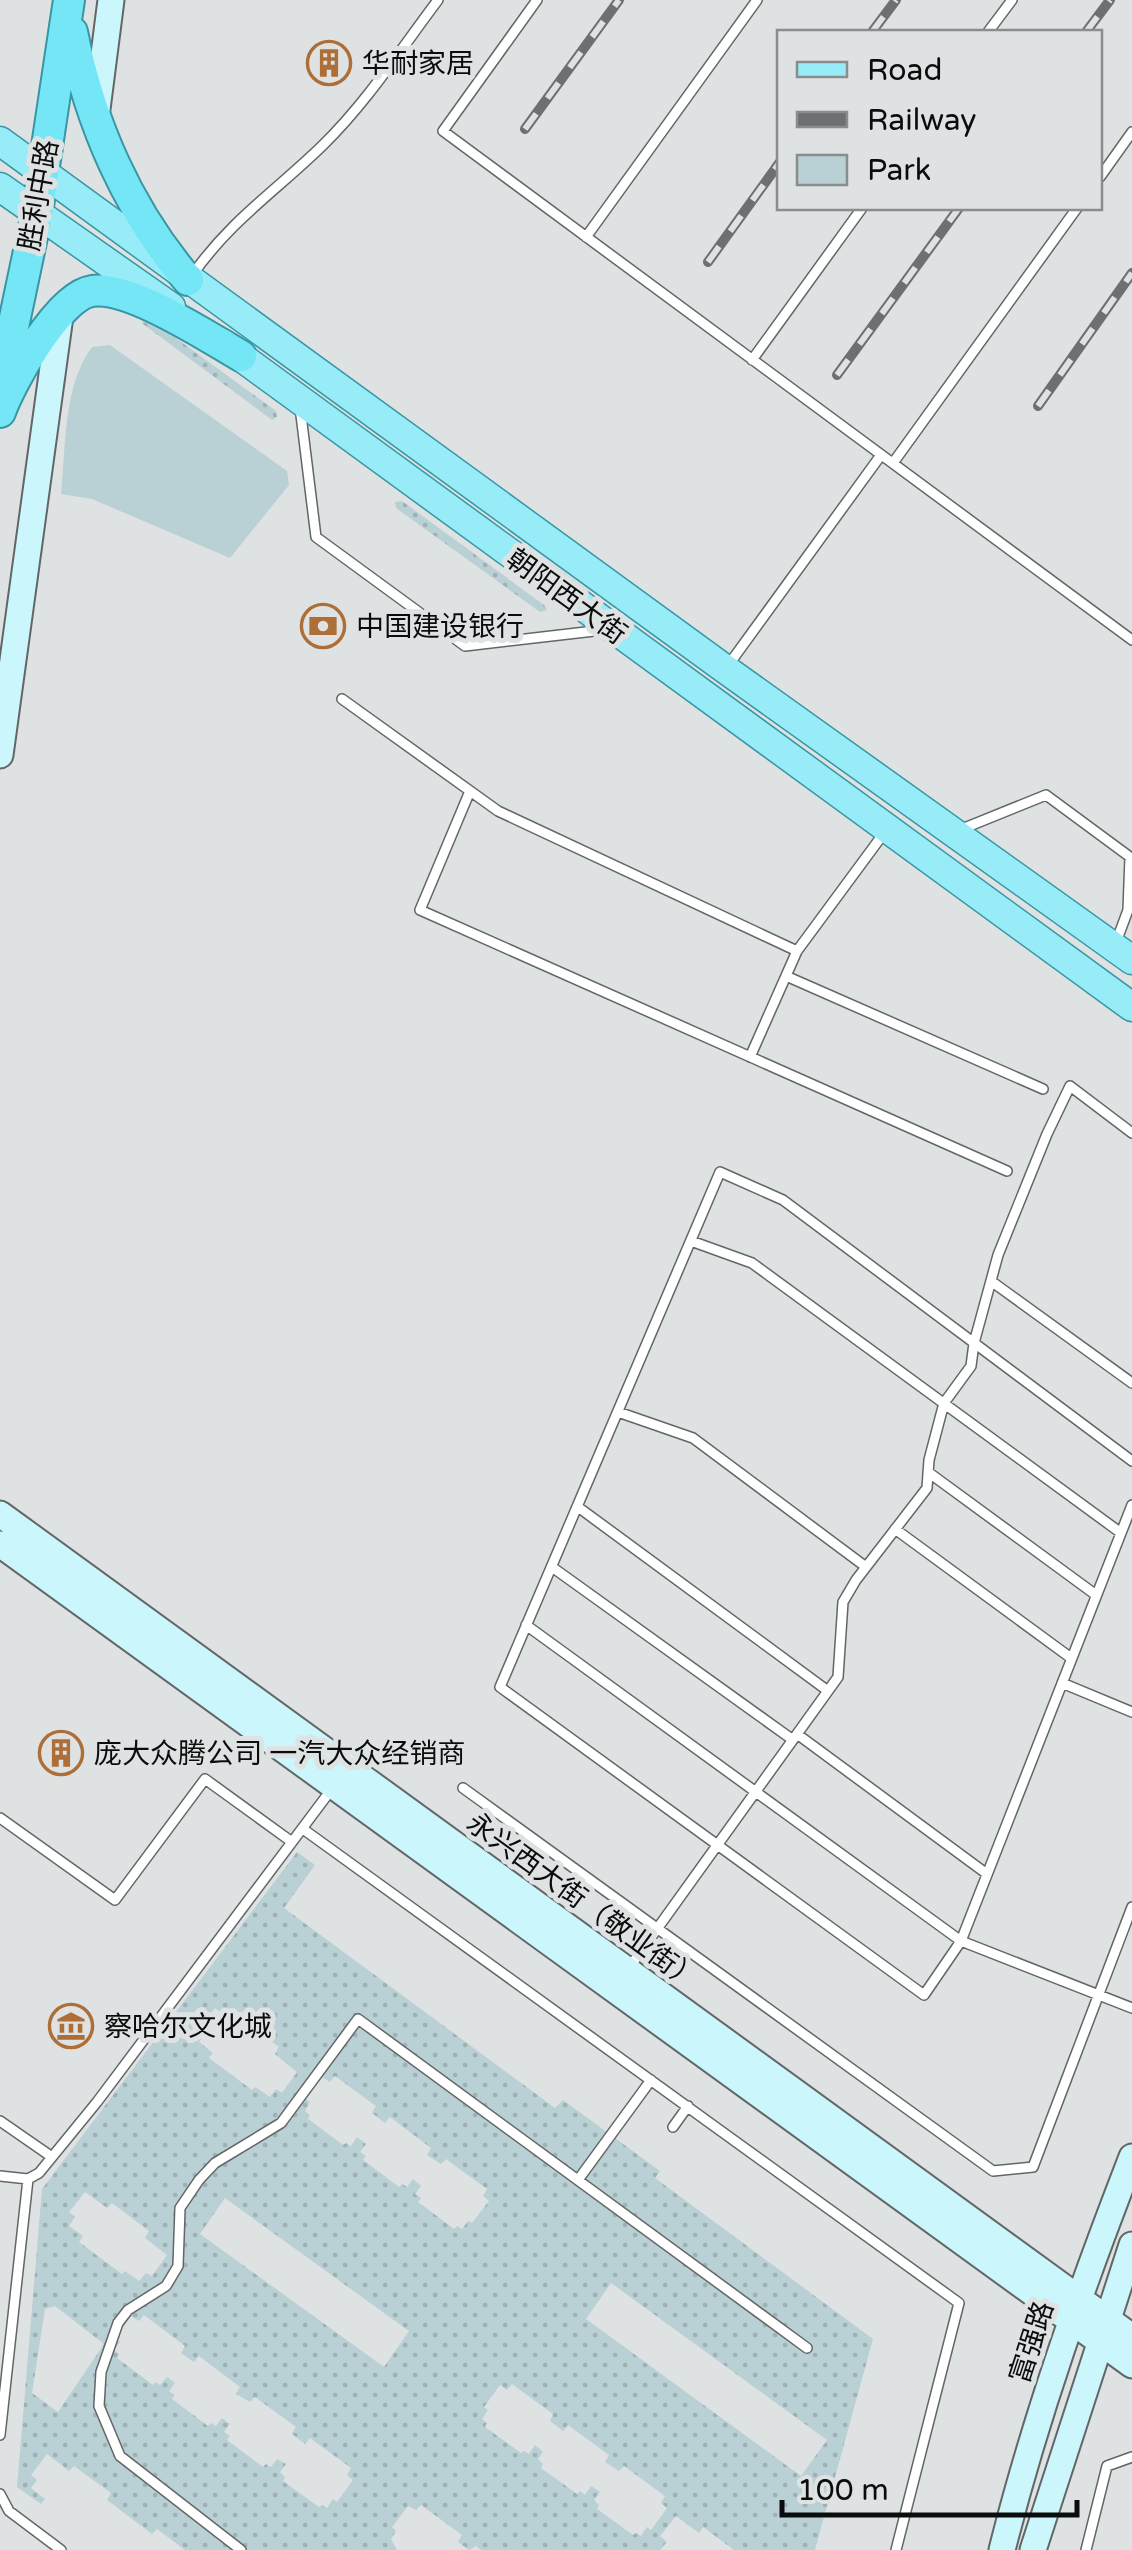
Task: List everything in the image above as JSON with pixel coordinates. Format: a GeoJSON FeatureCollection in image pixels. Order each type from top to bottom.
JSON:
{"type":"FeatureCollection","features":[{"type":"Feature","properties":{"kind":"highway"},"geometry":{"type":"LineString","coordinates":[[68,4],[80,74],[96,118],[155,242],[188,280]]}},
{"type":"Feature","properties":{"kind":"highway","name":"胜利中路"},"geometry":{"type":"LineString","coordinates":[[0,389],[36,213],[68,4]]}},
{"type":"Feature","properties":{"kind":"highway"},"geometry":{"type":"LineString","coordinates":[[0,412],[30,351],[75,299],[93,291],[138,300],[241,356]]}},
{"type":"Feature","properties":{"kind":"main road"},"geometry":{"type":"LineString","coordinates":[[96,118],[111,0]]}},
{"type":"Feature","properties":{"kind":"main road","name":"朝阳西大街"},"geometry":{"type":"LineString","coordinates":[[0,141],[1123,954]]}},
{"type":"Feature","properties":{"kind":"main road","name":"朝阳西大街"},"geometry":{"type":"LineString","coordinates":[[0,187],[241,356],[1132,1006]]}},
{"type":"Feature","properties":{"kind":"main road"},"geometry":{"type":"LineString","coordinates":[[0,756],[5,677],[60,316]]}},
{"type":"Feature","properties":{"kind":"main road","name":"永兴西大街（敬业街）"},"geometry":{"type":"LineString","coordinates":[[0,1514],[627,1970],[1103,2330],[1132,2365]]}},
{"type":"Feature","properties":{"kind":"main road","name":"永兴西大街（敬业街）"},"geometry":{"type":"LineString","coordinates":[[0,1544],[333,1788],[1073,2308]]}},
{"type":"Feature","properties":{"kind":"main road","name":"富强路"},"geometry":{"type":"LineString","coordinates":[[1002,2550],[1026,2454],[1073,2308],[1132,2156]]}},
{"type":"Feature","properties":{"kind":"main road"},"geometry":{"type":"LineString","coordinates":[[1033,2550],[1132,2245]]}},
{"type":"Feature","properties":{"kind":"main road","name":"永兴西大街（敬业街）"},"geometry":{"type":"LineString","coordinates":[[1103,2330],[1132,2336]]}},
{"type":"Feature","properties":{"kind":"lane"},"geometry":{"type":"LineString","coordinates":[[188,280],[248,209],[311,156],[354,111],[438,0]]}},
{"type":"Feature","properties":{"kind":"lane"},"geometry":{"type":"LineString","coordinates":[[538,0],[444,131],[1132,640]]}},
{"type":"Feature","properties":{"kind":"lane"},"geometry":{"type":"LineString","coordinates":[[586,237],[757,0]]}},
{"type":"Feature","properties":{"kind":"lane"},"geometry":{"type":"LineString","coordinates":[[990,30],[1012,0]]}},
{"type":"Feature","properties":{"kind":"lane"},"geometry":{"type":"LineString","coordinates":[[1102,174],[1132,132]]}},
{"type":"Feature","properties":{"kind":"lane"},"geometry":{"type":"LineString","coordinates":[[752,360],[861,210]]}},
{"type":"Feature","properties":{"kind":"lane"},"geometry":{"type":"LineString","coordinates":[[893,463],[1076,210]]}},
{"type":"Feature","properties":{"kind":"lane"},"geometry":{"type":"LineString","coordinates":[[299,400],[316,537],[330,548],[465,646],[611,629]]}},
{"type":"Feature","properties":{"kind":"lane"},"geometry":{"type":"LineString","coordinates":[[725,669],[882,455]]}},
{"type":"Feature","properties":{"kind":"lane"},"geometry":{"type":"LineString","coordinates":[[342,698],[498,811],[797,950]]}},
{"type":"Feature","properties":{"kind":"lane"},"geometry":{"type":"LineString","coordinates":[[470,791],[420,910],[1008,1171]]}},
{"type":"Feature","properties":{"kind":"lane"},"geometry":{"type":"LineString","coordinates":[[954,832],[1046,795],[1130,858],[1123,954]]}},
{"type":"Feature","properties":{"kind":"lane"},"geometry":{"type":"LineString","coordinates":[[750,1057],[797,950],[888,827]]}},
{"type":"Feature","properties":{"kind":"lane"},"geometry":{"type":"LineString","coordinates":[[786,976],[1044,1089]]}},
{"type":"Feature","properties":{"kind":"lane"},"geometry":{"type":"LineString","coordinates":[[627,1970],[838,1677],[843,1602],[927,1488],[944,1403],[971,1366],[998,1254],[1046,1134],[1070,1086],[1132,1133]]}},
{"type":"Feature","properties":{"kind":"lane"},"geometry":{"type":"LineString","coordinates":[[1132,1461],[783,1200],[720,1172],[500,1687],[924,1995],[961,1941],[1132,1504]]}},
{"type":"Feature","properties":{"kind":"lane"},"geometry":{"type":"LineString","coordinates":[[691,1241],[752,1263],[1121,1533]]}},
{"type":"Feature","properties":{"kind":"lane"},"geometry":{"type":"LineString","coordinates":[[991,1281],[1132,1383]]}},
{"type":"Feature","properties":{"kind":"lane"},"geometry":{"type":"LineString","coordinates":[[618,1412],[692,1438],[866,1568]]}},
{"type":"Feature","properties":{"kind":"lane"},"geometry":{"type":"LineString","coordinates":[[928,1472],[1096,1596]]}},
{"type":"Feature","properties":{"kind":"lane"},"geometry":{"type":"LineString","coordinates":[[578,1508],[828,1691]]}},
{"type":"Feature","properties":{"kind":"lane"},"geometry":{"type":"LineString","coordinates":[[895,1529],[1072,1658]]}},
{"type":"Feature","properties":{"kind":"lane"},"geometry":{"type":"LineString","coordinates":[[552,1566],[987,1874]]}},
{"type":"Feature","properties":{"kind":"lane"},"geometry":{"type":"LineString","coordinates":[[526,1625],[961,1941],[1132,2008]]}},
{"type":"Feature","properties":{"kind":"lane"},"geometry":{"type":"LineString","coordinates":[[1062,1683],[1132,1712]]}},
{"type":"Feature","properties":{"kind":"lane"},"geometry":{"type":"LineString","coordinates":[[0,1818],[115,1900],[205,1779],[292,1842]]}},
{"type":"Feature","properties":{"kind":"lane"},"geometry":{"type":"LineString","coordinates":[[0,2176],[28,2179],[39,2173],[333,1788]]}},
{"type":"Feature","properties":{"kind":"lane"},"geometry":{"type":"LineString","coordinates":[[462,1788],[993,2171],[1033,2167],[1132,1908]]}},
{"type":"Feature","properties":{"kind":"lane"},"geometry":{"type":"LineString","coordinates":[[302,1829],[959,2303],[896,2550]]}},
{"type":"Feature","properties":{"kind":"lane"},"geometry":{"type":"LineString","coordinates":[[241,2550],[120,2456],[99,2406],[101,2372],[112,2334],[128,2310],[166,2286],[178,2266],[180,2208],[199,2180],[215,2163],[281,2123],[358,2018],[807,2348]]}},
{"type":"Feature","properties":{"kind":"lane"},"geometry":{"type":"LineString","coordinates":[[578,2180],[651,2080]]}},
{"type":"Feature","properties":{"kind":"lane"},"geometry":{"type":"LineString","coordinates":[[673,2126],[688,2106]]}},
{"type":"Feature","properties":{"kind":"lane"},"geometry":{"type":"LineString","coordinates":[[0,2121],[52,2157]]}},
{"type":"Feature","properties":{"kind":"lane"},"geometry":{"type":"LineString","coordinates":[[0,2435],[28,2179]]}},
{"type":"Feature","properties":{"kind":"lane"},"geometry":{"type":"LineString","coordinates":[[1086,2550],[1107,2466],[1132,2456]]}},
{"type":"Feature","properties":{"kind":"lane"},"geometry":{"type":"LineString","coordinates":[[0,2494],[9,2511],[61,2550]]}},
{"type":"Feature","properties":{"kind":"green space"},"geometry":{"type":"Polygon","coordinates":[[[147,317],[276,411],[277,417],[272,420],[143,324],[142,319],[147,317]]]}},
{"type":"Feature","properties":{"kind":"green space"},"geometry":{"type":"Polygon","coordinates":[[[110,345],[287,471],[289,485],[230,558],[92,499],[61,494],[76,380],[92,347],[110,345]]]}},
{"type":"Feature","properties":{"kind":"green space"},"geometry":{"type":"Polygon","coordinates":[[[402,501],[547,610],[540,612],[396,508],[395,502],[402,501]]]}},
{"type":"Feature","properties":{"kind":"green space"},"geometry":{"type":"Polygon","coordinates":[[[297,1852],[315,1865],[284,1908],[555,2108],[563,2100],[660,2171],[655,2178],[873,2339],[815,2550],[734,2550],[703,2527],[699,2533],[676,2516],[660,2536],[667,2542],[660,2550],[481,2550],[476,2546],[469,2550],[458,2542],[462,2535],[421,2505],[416,2510],[408,2506],[392,2527],[396,2531],[391,2539],[397,2550],[185,2550],[157,2529],[152,2534],[107,2500],[111,2493],[74,2466],[69,2471],[47,2454],[31,2475],[37,2480],[31,2488],[45,2499],[41,2504],[17,2487],[42,2189],[297,1852]],[[215,2008],[199,2029],[205,2034],[199,2042],[213,2053],[209,2058],[252,2090],[255,2087],[270,2097],[276,2089],[282,2093],[297,2072],[275,2054],[279,2047],[242,2020],[237,2025],[215,2008]],[[335,2076],[330,2082],[322,2077],[306,2099],[310,2102],[305,2111],[310,2115],[308,2119],[343,2145],[351,2146],[357,2137],[366,2144],[360,2152],[366,2156],[363,2160],[399,2187],[407,2187],[413,2179],[421,2186],[415,2194],[421,2198],[418,2202],[454,2229],[462,2229],[468,2221],[472,2223],[489,2201],[483,2196],[487,2189],[446,2159],[441,2164],[427,2155],[431,2148],[390,2117],[385,2123],[372,2113],[376,2106],[335,2076]],[[85,2192],[69,2212],[75,2217],[69,2226],[83,2236],[79,2242],[122,2274],[125,2271],[139,2281],[146,2273],[152,2276],[167,2255],[145,2238],[149,2231],[112,2203],[107,2208],[85,2192]],[[225,2198],[200,2234],[384,2367],[409,2331],[225,2198]],[[611,2283],[586,2319],[801,2476],[827,2440],[611,2283]],[[55,2306],[45,2309],[32,2393],[58,2412],[104,2344],[55,2306]],[[144,2315],[139,2321],[131,2316],[115,2338],[120,2342],[114,2350],[119,2354],[117,2358],[153,2385],[160,2385],[167,2377],[175,2383],[169,2391],[174,2395],[172,2399],[208,2426],[216,2426],[222,2418],[230,2424],[224,2432],[230,2436],[227,2440],[263,2467],[271,2467],[277,2459],[286,2464],[280,2472],[285,2477],[283,2481],[319,2507],[327,2508],[333,2499],[337,2502],[353,2480],[347,2475],[351,2468],[310,2438],[305,2444],[292,2434],[296,2427],[255,2397],[250,2402],[236,2394],[240,2387],[199,2356],[194,2362],[181,2353],[185,2346],[144,2315]],[[512,2384],[507,2390],[500,2385],[484,2407],[488,2410],[482,2419],[487,2423],[485,2427],[521,2453],[529,2454],[535,2445],[543,2452],[538,2459],[543,2464],[541,2468],[577,2494],[580,2491],[585,2495],[591,2486],[600,2492],[594,2500],[599,2505],[597,2509],[633,2535],[641,2536],[647,2527],[651,2530],[667,2508],[661,2503],[665,2496],[624,2466],[619,2471],[605,2462],[609,2455],[568,2425],[563,2431],[550,2421],[553,2414],[512,2384]]]}},
{"type":"Feature","properties":{"kind":"railway"},"geometry":{"type":"LineString","coordinates":[[525,129],[619,0]]}},
{"type":"Feature","properties":{"kind":"railway"},"geometry":{"type":"LineString","coordinates":[[874,30],[896,0]]}},
{"type":"Feature","properties":{"kind":"railway"},"geometry":{"type":"LineString","coordinates":[[1088,30],[1110,0]]}},
{"type":"Feature","properties":{"kind":"railway"},"geometry":{"type":"LineString","coordinates":[[708,262],[777,166]]}},
{"type":"Feature","properties":{"kind":"railway"},"geometry":{"type":"LineString","coordinates":[[837,375],[958,210]]}},
{"type":"Feature","properties":{"kind":"railway"},"geometry":{"type":"LineString","coordinates":[[1038,406],[1132,273]]}},
{"type":"Feature","properties":{"kind":"place","name":"华耐家居"},"geometry":{"type":"Point","coordinates":[329,63]}},
{"type":"Feature","properties":{"kind":"place","name":"中国建设银行"},"geometry":{"type":"Point","coordinates":[323,626]}},
{"type":"Feature","properties":{"kind":"place","name":"庞大众腾公司 一汽大众经销商"},"geometry":{"type":"Point","coordinates":[61,1753]}},
{"type":"Feature","properties":{"kind":"place","name":"察哈尔文化城"},"geometry":{"type":"Point","coordinates":[71,2026]}}]}
